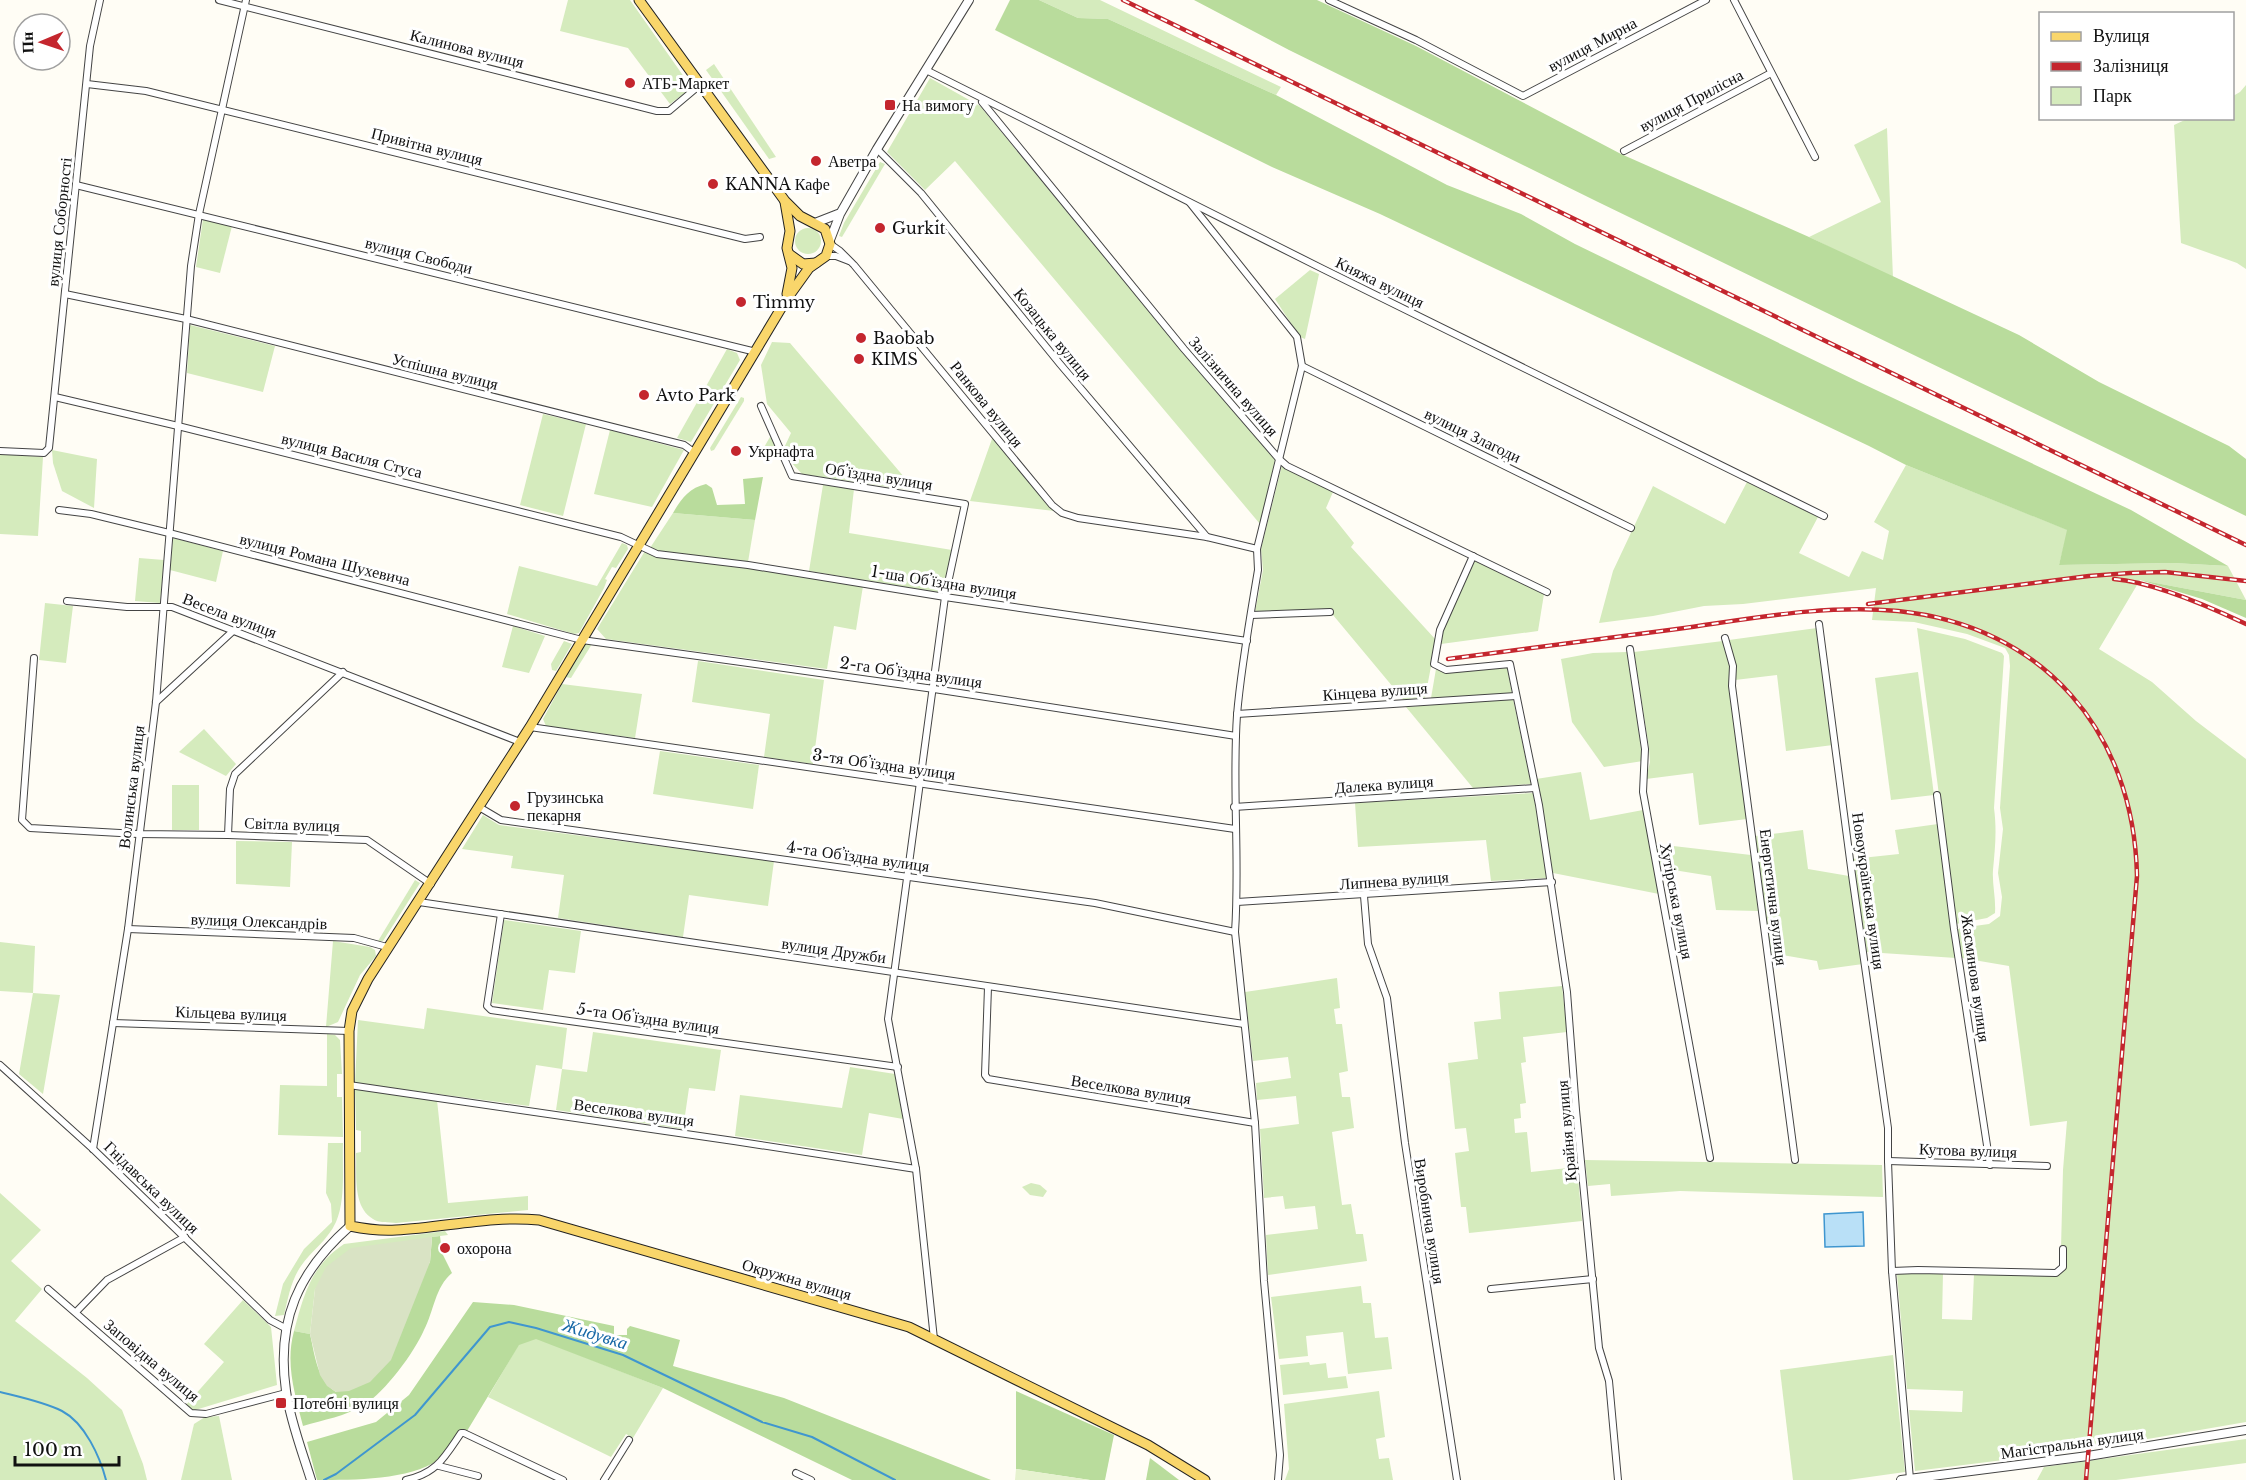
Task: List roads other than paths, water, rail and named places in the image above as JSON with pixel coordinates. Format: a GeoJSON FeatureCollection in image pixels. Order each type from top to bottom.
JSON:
{"type":"FeatureCollection","features":[{"type":"Feature","properties":{"kind":"main road"},"geometry":{"type":"LineString","coordinates":[[350,1226],[349,1031],[352,1011],[387,947],[431,884],[530,727],[786,300],[804,275],[826,256],[830,242],[825,229],[800,216],[785,201],[639,0]]}},
{"type":"Feature","properties":{"kind":"main road"},"geometry":{"type":"LineString","coordinates":[[785,201],[790,231],[787,242],[792,268],[786,300]]}},
{"type":"Feature","properties":{"kind":"main road"},"geometry":{"type":"LineString","coordinates":[[790,231],[798,224],[813,222]]}},
{"type":"Feature","properties":{"kind":"main road"},"geometry":{"type":"LineString","coordinates":[[789,254],[803,264],[816,263]]}},
{"type":"Feature","properties":{"kind":"main road","name":"Окружна вулиця"},"geometry":{"type":"LineString","coordinates":[[350,1226],[396,1230],[479,1220],[508,1218],[538,1220],[909,1327],[1148,1445],[1205,1480]]}},
{"type":"Feature","properties":{"kind":"street","name":"вулиця Соборності"},"geometry":{"type":"LineString","coordinates":[[0,451],[44,453],[49,448],[90,46],[100,0]]}},
{"type":"Feature","properties":{"kind":"street","name":"Калинова вулиця"},"geometry":{"type":"LineString","coordinates":[[219,0],[245,3],[657,111],[669,111],[701,84]]}},
{"type":"Feature","properties":{"kind":"street"},"geometry":{"type":"LineString","coordinates":[[830,242],[840,214],[877,149],[969,0]]}},
{"type":"Feature","properties":{"kind":"street","name":"вулиця Мирна"},"geometry":{"type":"LineString","coordinates":[[1329,0],[1416,40],[1523,96],[1706,0]]}},
{"type":"Feature","properties":{"kind":"street"},"geometry":{"type":"LineString","coordinates":[[1734,0],[1815,157]]}},
{"type":"Feature","properties":{"kind":"street","name":"Волинська вулиця"},"geometry":{"type":"LineString","coordinates":[[93,1149],[128,929],[156,702],[191,266],[199,214],[245,3]]}},
{"type":"Feature","properties":{"kind":"street","name":"Княжа вулиця"},"geometry":{"type":"LineString","coordinates":[[926,70],[978,98],[1824,516]]}},
{"type":"Feature","properties":{"kind":"street","name":"вулиця Прилісна"},"geometry":{"type":"LineString","coordinates":[[1624,151],[1772,73]]}},
{"type":"Feature","properties":{"kind":"street","name":"Привітна вулиця"},"geometry":{"type":"LineString","coordinates":[[87,84],[146,91],[745,239],[760,237]]}},
{"type":"Feature","properties":{"kind":"street","name":"Залізнична вулиця"},"geometry":{"type":"LineString","coordinates":[[978,98],[1184,349],[1287,466],[1547,592]]}},
{"type":"Feature","properties":{"kind":"street","name":"Козацька вулиця"},"geometry":{"type":"LineString","coordinates":[[877,149],[921,193],[1060,364],[1208,537]]}},
{"type":"Feature","properties":{"kind":"street","name":"вулиця Свободи"},"geometry":{"type":"LineString","coordinates":[[76,185],[756,352]]}},
{"type":"Feature","properties":{"kind":"street"},"geometry":{"type":"LineString","coordinates":[[1190,203],[1297,337],[1302,366],[1257,549],[1258,570],[1237,714],[1234,807],[1237,902],[1235,932],[1255,1123],[1264,1281],[1280,1455],[1278,1480]]}},
{"type":"Feature","properties":{"kind":"street"},"geometry":{"type":"LineString","coordinates":[[813,222],[840,214]]}},
{"type":"Feature","properties":{"kind":"street","name":"Ранкова вулиця"},"geometry":{"type":"LineString","coordinates":[[830,242],[854,265],[1052,505],[1062,513],[1078,518],[1208,537]]}},
{"type":"Feature","properties":{"kind":"street"},"geometry":{"type":"LineString","coordinates":[[826,256],[836,256],[854,265]]}},
{"type":"Feature","properties":{"kind":"street","name":"Успішна вулиця"},"geometry":{"type":"LineString","coordinates":[[65,294],[186,319],[684,445],[695,453]]}},
{"type":"Feature","properties":{"kind":"street","name":"вулиця Злагоди"},"geometry":{"type":"LineString","coordinates":[[1302,366],[1631,528]]}},
{"type":"Feature","properties":{"kind":"street","name":"вулиця Василя Стуса"},"geometry":{"type":"LineString","coordinates":[[56,397],[621,537],[639,546]]}},
{"type":"Feature","properties":{"kind":"street","name":"Обʼїздна вулиця"},"geometry":{"type":"LineString","coordinates":[[761,406],[792,476],[965,504],[945,597]]}},
{"type":"Feature","properties":{"kind":"street","name":"вулиця Романа Шухевича"},"geometry":{"type":"LineString","coordinates":[[59,510],[91,514],[169,533],[582,640]]}},
{"type":"Feature","properties":{"kind":"street"},"geometry":{"type":"LineString","coordinates":[[1208,537],[1257,549]]}},
{"type":"Feature","properties":{"kind":"street","name":"1-ша Обʼїздна вулиця"},"geometry":{"type":"LineString","coordinates":[[639,546],[657,554],[748,565],[945,597],[1247,641]]}},
{"type":"Feature","properties":{"kind":"street","name":"Крайня вулиця"},"geometry":{"type":"LineString","coordinates":[[1473,556],[1440,630],[1434,664],[1446,670],[1510,664],[1552,882],[1565,981],[1599,1348],[1609,1381],[1618,1480]]}},
{"type":"Feature","properties":{"kind":"street"},"geometry":{"type":"LineString","coordinates":[[934,1339],[916,1170],[888,1019],[945,597]]}},
{"type":"Feature","properties":{"kind":"street","name":"Весела вулиця"},"geometry":{"type":"LineString","coordinates":[[67,601],[127,607],[171,607],[520,742]]}},
{"type":"Feature","properties":{"kind":"street"},"geometry":{"type":"LineString","coordinates":[[1251,615],[1330,612]]}},
{"type":"Feature","properties":{"kind":"street","name":"Новоукраїнська вулиця"},"geometry":{"type":"LineString","coordinates":[[1819,624],[1851,875],[1888,1128],[1893,1271],[1910,1479]]}},
{"type":"Feature","properties":{"kind":"street"},"geometry":{"type":"LineString","coordinates":[[156,702],[233,631]]}},
{"type":"Feature","properties":{"kind":"street","name":"Енергетична вулиця"},"geometry":{"type":"LineString","coordinates":[[1725,638],[1733,666],[1732,686],[1795,1160]]}},
{"type":"Feature","properties":{"kind":"street","name":"2-га Обʼїздна вулиця"},"geometry":{"type":"LineString","coordinates":[[582,640],[934,689],[1236,736]]}},
{"type":"Feature","properties":{"kind":"street","name":"Хутірська вулиця"},"geometry":{"type":"LineString","coordinates":[[1630,650],[1645,749],[1643,792],[1710,1158]]}},
{"type":"Feature","properties":{"kind":"street","name":"Світла вулиця"},"geometry":{"type":"LineString","coordinates":[[34,657],[22,820],[30,828],[138,834],[367,840],[431,884]]}},
{"type":"Feature","properties":{"kind":"street"},"geometry":{"type":"LineString","coordinates":[[228,835],[230,789],[236,774],[343,672]]}},
{"type":"Feature","properties":{"kind":"street","name":"Кінцева вулиця"},"geometry":{"type":"LineString","coordinates":[[1237,714],[1516,696]]}},
{"type":"Feature","properties":{"kind":"street","name":"3-тя Обʼїздна вулиця"},"geometry":{"type":"LineString","coordinates":[[530,727],[1235,829]]}},
{"type":"Feature","properties":{"kind":"street","name":"Далека вулиця"},"geometry":{"type":"LineString","coordinates":[[1234,807],[1535,788]]}},
{"type":"Feature","properties":{"kind":"street","name":"Жасминова вулиця"},"geometry":{"type":"LineString","coordinates":[[1937,795],[1954,929],[1990,1165]]}},
{"type":"Feature","properties":{"kind":"street","name":"4-та Обʼїздна вулиця"},"geometry":{"type":"LineString","coordinates":[[479,807],[501,820],[1095,903],[1235,932]]}},
{"type":"Feature","properties":{"kind":"street","name":"Липнева вулиця"},"geometry":{"type":"LineString","coordinates":[[1237,902],[1364,896],[1552,882]]}},
{"type":"Feature","properties":{"kind":"street","name":"Виробнича вулиця"},"geometry":{"type":"LineString","coordinates":[[1364,896],[1368,944],[1387,998],[1405,1143],[1457,1480]]}},
{"type":"Feature","properties":{"kind":"street","name":"вулиця Дружби"},"geometry":{"type":"LineString","coordinates":[[419,902],[1244,1024]]}},
{"type":"Feature","properties":{"kind":"street","name":"5-та Обʼїздна вулиця"},"geometry":{"type":"LineString","coordinates":[[501,914],[488,1006],[491,1010],[898,1067]]}},
{"type":"Feature","properties":{"kind":"street","name":"вулиця Олександрів"},"geometry":{"type":"LineString","coordinates":[[128,929],[354,938],[387,947]]}},
{"type":"Feature","properties":{"kind":"street","name":"Веселкова вулиця"},"geometry":{"type":"LineString","coordinates":[[988,987],[985,1075],[988,1079],[1255,1123]]}},
{"type":"Feature","properties":{"kind":"street","name":"Кільцева вулиця"},"geometry":{"type":"LineString","coordinates":[[113,1023],[349,1031]]}},
{"type":"Feature","properties":{"kind":"street","name":"Гнідавська вулиця"},"geometry":{"type":"LineString","coordinates":[[0,1065],[93,1149],[270,1320],[285,1328]]}},
{"type":"Feature","properties":{"kind":"street","name":"Веселкова вулиця"},"geometry":{"type":"LineString","coordinates":[[349,1085],[723,1139],[916,1170]]}},
{"type":"Feature","properties":{"kind":"street","name":"Кутова вулиця"},"geometry":{"type":"LineString","coordinates":[[1888,1161],[2047,1166]]}},
{"type":"Feature","properties":{"kind":"street"},"geometry":{"type":"LineString","coordinates":[[310,1479],[286,1393],[285,1328],[301,1284],[319,1256],[350,1226]]}},
{"type":"Feature","properties":{"kind":"street"},"geometry":{"type":"LineString","coordinates":[[76,1312],[107,1280],[185,1237]]}},
{"type":"Feature","properties":{"kind":"street"},"geometry":{"type":"LineString","coordinates":[[1893,1271],[2056,1273],[2063,1267],[2063,1249]]}},
{"type":"Feature","properties":{"kind":"street"},"geometry":{"type":"LineString","coordinates":[[1491,1289],[1593,1279]]}},
{"type":"Feature","properties":{"kind":"street","name":"Заповідна вулиця"},"geometry":{"type":"LineString","coordinates":[[48,1289],[192,1413],[206,1414],[286,1393]]}},
{"type":"Feature","properties":{"kind":"street","name":"Магістральна вулиця"},"geometry":{"type":"LineString","coordinates":[[1901,1480],[2088,1456],[2246,1430]]}},
{"type":"Feature","properties":{"kind":"street"},"geometry":{"type":"LineString","coordinates":[[406,1480],[422,1476],[439,1466],[461,1433],[563,1480]]}},
{"type":"Feature","properties":{"kind":"street"},"geometry":{"type":"LineString","coordinates":[[604,1480],[629,1440]]}},
{"type":"Feature","properties":{"kind":"street"},"geometry":{"type":"LineString","coordinates":[[439,1466],[478,1476]]}},
{"type":"Feature","properties":{"kind":"street"},"geometry":{"type":"LineString","coordinates":[[796,1473],[811,1480]]}},
{"type":"Feature","properties":{"kind":"water"},"geometry":{"type":"Polygon","coordinates":[[[1863,1212],[1864,1246],[1825,1247],[1824,1214],[1863,1212]]]}},
{"type":"Feature","properties":{"kind":"waterway","name":"Жидувка"},"geometry":{"type":"LineString","coordinates":[[324,1480],[336,1474],[415,1415],[490,1327],[509,1322],[623,1355],[762,1422],[812,1437],[895,1480]]}},
{"type":"Feature","properties":{"kind":"waterway","name":"Жидувка"},"geometry":{"type":"LineString","coordinates":[[0,1392],[48,1405],[70,1416],[90,1441],[106,1480]]}},
{"type":"Feature","properties":{"kind":"railway"},"geometry":{"type":"LineString","coordinates":[[1123,0],[2246,545]]}},
{"type":"Feature","properties":{"kind":"railway"},"geometry":{"type":"LineString","coordinates":[[1868,604],[2089,576],[2130,573],[2165,572],[2246,581]]}},
{"type":"Feature","properties":{"kind":"railway"},"geometry":{"type":"LineString","coordinates":[[2114,579],[2163,590],[2246,624]]}},
{"type":"Feature","properties":{"kind":"railway"},"geometry":{"type":"LineString","coordinates":[[1448,659],[1787,614],[1870,609],[1898,611],[1950,621],[1997,638],[2037,663],[2071,695],[2099,733],[2119,776],[2132,824],[2137,876],[2086,1480]]}},
{"type":"Feature","properties":{"kind":"place","name":"АТБ-Маркет"},"geometry":{"type":"Point","coordinates":[630,83]}},
{"type":"Feature","properties":{"kind":"place","name":"На вимогу"},"geometry":{"type":"Point","coordinates":[890,105]}},
{"type":"Feature","properties":{"kind":"place","name":"Аветра"},"geometry":{"type":"Point","coordinates":[816,161]}},
{"type":"Feature","properties":{"kind":"place","name":"KANNA Кафе"},"geometry":{"type":"Point","coordinates":[713,184]}},
{"type":"Feature","properties":{"kind":"place","name":"Gurkit"},"geometry":{"type":"Point","coordinates":[880,228]}},
{"type":"Feature","properties":{"kind":"place","name":"Timmy"},"geometry":{"type":"Point","coordinates":[741,302]}},
{"type":"Feature","properties":{"kind":"place","name":"Baobab"},"geometry":{"type":"Point","coordinates":[861,338]}},
{"type":"Feature","properties":{"kind":"place","name":"KIMS"},"geometry":{"type":"Point","coordinates":[859,359]}},
{"type":"Feature","properties":{"kind":"place","name":"Avto Park"},"geometry":{"type":"Point","coordinates":[644,395]}},
{"type":"Feature","properties":{"kind":"place","name":"Укрнафта"},"geometry":{"type":"Point","coordinates":[736,451]}},
{"type":"Feature","properties":{"kind":"place","name":"Грузинська пекарня"},"geometry":{"type":"Point","coordinates":[515,806]}},
{"type":"Feature","properties":{"kind":"place","name":"охорона"},"geometry":{"type":"Point","coordinates":[445,1248]}},
{"type":"Feature","properties":{"kind":"place","name":"Потебні вулиця"},"geometry":{"type":"Point","coordinates":[281,1403]}}]}
